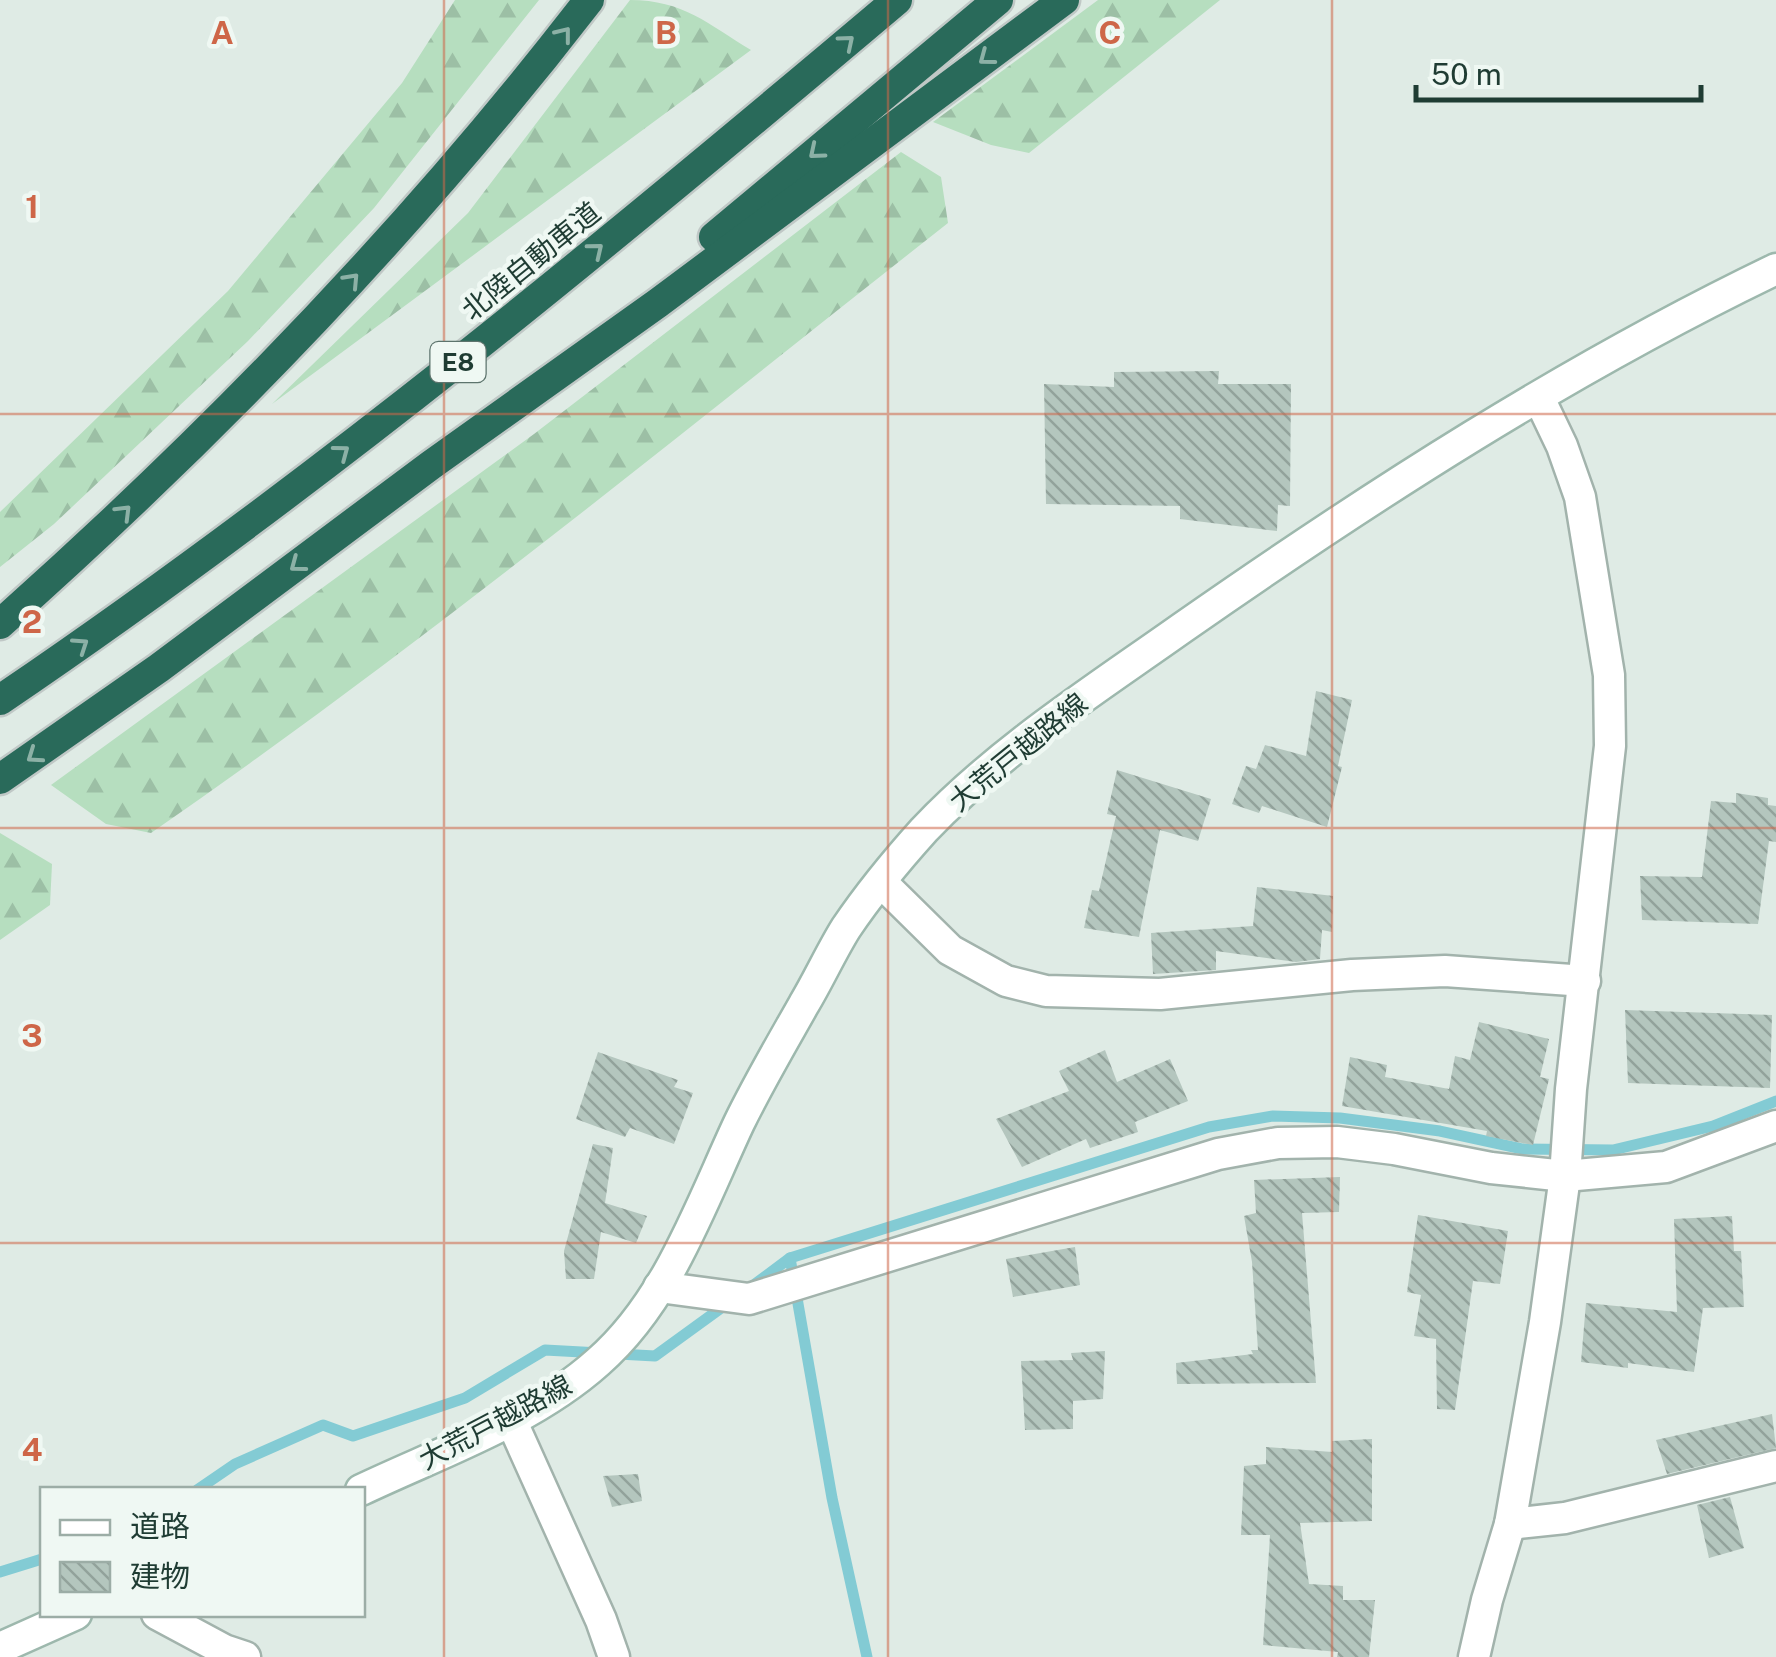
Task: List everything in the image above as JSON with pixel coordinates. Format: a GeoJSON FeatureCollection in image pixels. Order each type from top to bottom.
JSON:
{"type":"FeatureCollection","features":[{"type":"Feature","properties":{"kind":"highway"},"geometry":{"type":"LineString","coordinates":[[0,624],[106,530],[284,355],[429,197],[590,0]]}},
{"type":"Feature","properties":{"kind":"highway","name":"北陸自動車道"},"geometry":{"type":"LineString","coordinates":[[0,700],[123,616],[418,394],[701,166],[897,0]]}},
{"type":"Feature","properties":{"kind":"highway","name":"E8"},"geometry":{"type":"LineString","coordinates":[[0,779],[159,668],[431,464],[647,294],[998,0]]}},
{"type":"Feature","properties":{"kind":"highway","name":"E8"},"geometry":{"type":"LineString","coordinates":[[431,464],[658,303],[1064,0]]}},
{"type":"Feature","properties":{"kind":"street","name":"大荒戸越路線"},"geometry":{"type":"LineString","coordinates":[[365,1488],[511,1420],[578,1378],[636,1323],[659,1286],[758,1085],[846,929],[937,818],[992,765],[1244,585],[1539,398],[1696,308],[1776,270]]}},
{"type":"Feature","properties":{"kind":"street"},"geometry":{"type":"LineString","coordinates":[[1474,1657],[1510,1524],[1545,1322],[1565,1176],[1610,746],[1608,675],[1580,498],[1539,398]]}},
{"type":"Feature","properties":{"kind":"street"},"geometry":{"type":"LineString","coordinates":[[882,882],[950,950],[1006,981],[1046,991],[1160,994],[1352,975],[1445,971],[1584,981]]}},
{"type":"Feature","properties":{"kind":"street"},"geometry":{"type":"LineString","coordinates":[[659,1286],[749,1299],[1218,1154],[1278,1143],[1356,1144],[1491,1168],[1565,1176],[1666,1166],[1776,1126]]}},
{"type":"Feature","properties":{"kind":"street"},"geometry":{"type":"LineString","coordinates":[[511,1420],[614,1657]]}},
{"type":"Feature","properties":{"kind":"street"},"geometry":{"type":"LineString","coordinates":[[1510,1524],[1565,1518],[1776,1466]]}},
{"type":"Feature","properties":{"kind":"street"},"geometry":{"type":"LineString","coordinates":[[0,1648],[69,1617]]}},
{"type":"Feature","properties":{"kind":"street"},"geometry":{"type":"LineString","coordinates":[[162,1617],[245,1657]]}},
{"type":"Feature","properties":{"kind":"green space"},"geometry":{"type":"Polygon","coordinates":[[[455,0],[539,0],[374,208],[248,341],[54,524],[0,567],[0,512],[228,291],[402,83],[455,0]]]}},
{"type":"Feature","properties":{"kind":"green space"},"geometry":{"type":"Polygon","coordinates":[[[630,0],[680,9],[751,50],[272,404],[468,213],[630,0]]]}},
{"type":"Feature","properties":{"kind":"green space"},"geometry":{"type":"Polygon","coordinates":[[[1098,0],[1220,0],[1029,153],[991,145],[933,122],[1098,0]]]}},
{"type":"Feature","properties":{"kind":"green space"},"geometry":{"type":"Polygon","coordinates":[[[901,152],[941,177],[948,223],[355,687],[151,833],[106,824],[51,785],[534,434],[901,152]]]}},
{"type":"Feature","properties":{"kind":"green space"},"geometry":{"type":"Polygon","coordinates":[[[0,833],[52,864],[50,905],[0,940],[0,833]]]}},
{"type":"Feature","properties":{"kind":"building"},"geometry":{"type":"Polygon","coordinates":[[[1219,371],[1218,384],[1291,384],[1290,506],[1278,505],[1277,531],[1180,519],[1180,506],[1046,504],[1044,384],[1114,387],[1114,372],[1219,371]]]}},
{"type":"Feature","properties":{"kind":"building"},"geometry":{"type":"Polygon","coordinates":[[[1316,691],[1352,700],[1338,766],[1342,767],[1327,827],[1262,806],[1259,813],[1232,804],[1246,766],[1256,769],[1265,745],[1306,756],[1316,691]]]}},
{"type":"Feature","properties":{"kind":"building"},"geometry":{"type":"Polygon","coordinates":[[[1117,770],[1211,799],[1198,841],[1160,830],[1139,937],[1084,928],[1092,890],[1099,891],[1116,816],[1107,814],[1117,770]]]}},
{"type":"Feature","properties":{"kind":"building"},"geometry":{"type":"Polygon","coordinates":[[[1736,793],[1768,798],[1768,805],[1776,806],[1776,842],[1769,841],[1758,924],[1642,920],[1640,876],[1702,877],[1711,801],[1736,803],[1736,793]]]}},
{"type":"Feature","properties":{"kind":"building"},"geometry":{"type":"Polygon","coordinates":[[[1257,887],[1333,896],[1332,932],[1322,930],[1320,959],[1296,962],[1216,951],[1216,970],[1153,974],[1151,933],[1253,926],[1257,887]]]}},
{"type":"Feature","properties":{"kind":"building"},"geometry":{"type":"Polygon","coordinates":[[[1625,1010],[1772,1015],[1770,1088],[1628,1083],[1625,1010]]]}},
{"type":"Feature","properties":{"kind":"building"},"geometry":{"type":"Polygon","coordinates":[[[1479,1022],[1549,1039],[1540,1077],[1549,1079],[1533,1145],[1486,1136],[1487,1131],[1342,1106],[1350,1057],[1387,1065],[1385,1077],[1449,1089],[1455,1056],[1470,1060],[1479,1022]]]}},
{"type":"Feature","properties":{"kind":"building"},"geometry":{"type":"Polygon","coordinates":[[[1105,1050],[1117,1082],[1170,1059],[1188,1101],[1135,1122],[1138,1132],[1090,1148],[1086,1139],[1022,1167],[996,1119],[1069,1091],[1059,1071],[1105,1050]]]}},
{"type":"Feature","properties":{"kind":"building"},"geometry":{"type":"Polygon","coordinates":[[[598,1052],[678,1080],[674,1087],[693,1093],[674,1144],[630,1128],[625,1137],[576,1119],[598,1052]]]}},
{"type":"Feature","properties":{"kind":"building"},"geometry":{"type":"Polygon","coordinates":[[[593,1144],[613,1148],[605,1203],[647,1216],[636,1243],[601,1232],[594,1279],[566,1279],[564,1251],[593,1144]]]}},
{"type":"Feature","properties":{"kind":"building"},"geometry":{"type":"Polygon","coordinates":[[[1340,1177],[1339,1212],[1302,1213],[1316,1383],[1177,1384],[1176,1363],[1253,1354],[1251,1350],[1258,1350],[1252,1262],[1244,1216],[1256,1213],[1254,1180],[1340,1177]]]}},
{"type":"Feature","properties":{"kind":"building"},"geometry":{"type":"Polygon","coordinates":[[[1418,1215],[1508,1231],[1500,1284],[1473,1281],[1455,1410],[1437,1409],[1436,1339],[1414,1336],[1421,1295],[1407,1292],[1418,1215]]]}},
{"type":"Feature","properties":{"kind":"building"},"geometry":{"type":"Polygon","coordinates":[[[1732,1216],[1734,1251],[1741,1251],[1744,1307],[1703,1308],[1694,1372],[1628,1363],[1628,1368],[1581,1362],[1586,1303],[1677,1312],[1674,1219],[1732,1216]]]}},
{"type":"Feature","properties":{"kind":"building"},"geometry":{"type":"Polygon","coordinates":[[[1075,1247],[1080,1285],[1013,1297],[1006,1259],[1075,1247]]]}},
{"type":"Feature","properties":{"kind":"building"},"geometry":{"type":"Polygon","coordinates":[[[1105,1351],[1103,1399],[1073,1401],[1073,1429],[1025,1430],[1021,1361],[1073,1360],[1071,1353],[1105,1351]]]}},
{"type":"Feature","properties":{"kind":"building"},"geometry":{"type":"Polygon","coordinates":[[[1772,1414],[1776,1448],[1667,1474],[1656,1440],[1772,1414]]]}},
{"type":"Feature","properties":{"kind":"building"},"geometry":{"type":"Polygon","coordinates":[[[1372,1439],[1372,1521],[1300,1523],[1309,1584],[1343,1586],[1343,1600],[1375,1600],[1369,1657],[1337,1657],[1338,1652],[1263,1645],[1270,1535],[1241,1535],[1244,1466],[1266,1464],[1266,1447],[1332,1452],[1332,1441],[1372,1439]]]}},
{"type":"Feature","properties":{"kind":"building"},"geometry":{"type":"Polygon","coordinates":[[[638,1474],[642,1501],[612,1507],[603,1476],[638,1474]]]}},
{"type":"Feature","properties":{"kind":"building"},"geometry":{"type":"Polygon","coordinates":[[[1730,1497],[1744,1548],[1709,1558],[1697,1505],[1730,1497]]]}},
{"type":"Feature","properties":{"kind":"waterway"},"geometry":{"type":"LineString","coordinates":[[751,1287],[790,1258],[1209,1127],[1273,1116],[1340,1118],[1440,1131],[1523,1149],[1613,1150],[1713,1126],[1776,1101]]}},
{"type":"Feature","properties":{"kind":"waterway"},"geometry":{"type":"LineString","coordinates":[[790,1258],[832,1498],[867,1657]]}},
{"type":"Feature","properties":{"kind":"waterway"},"geometry":{"type":"LineString","coordinates":[[201,1487],[235,1464],[323,1425],[353,1436],[465,1398],[545,1350],[655,1356],[728,1303]]}},
{"type":"Feature","properties":{"kind":"waterway"},"geometry":{"type":"LineString","coordinates":[[0,1572],[40,1560]]}}]}
